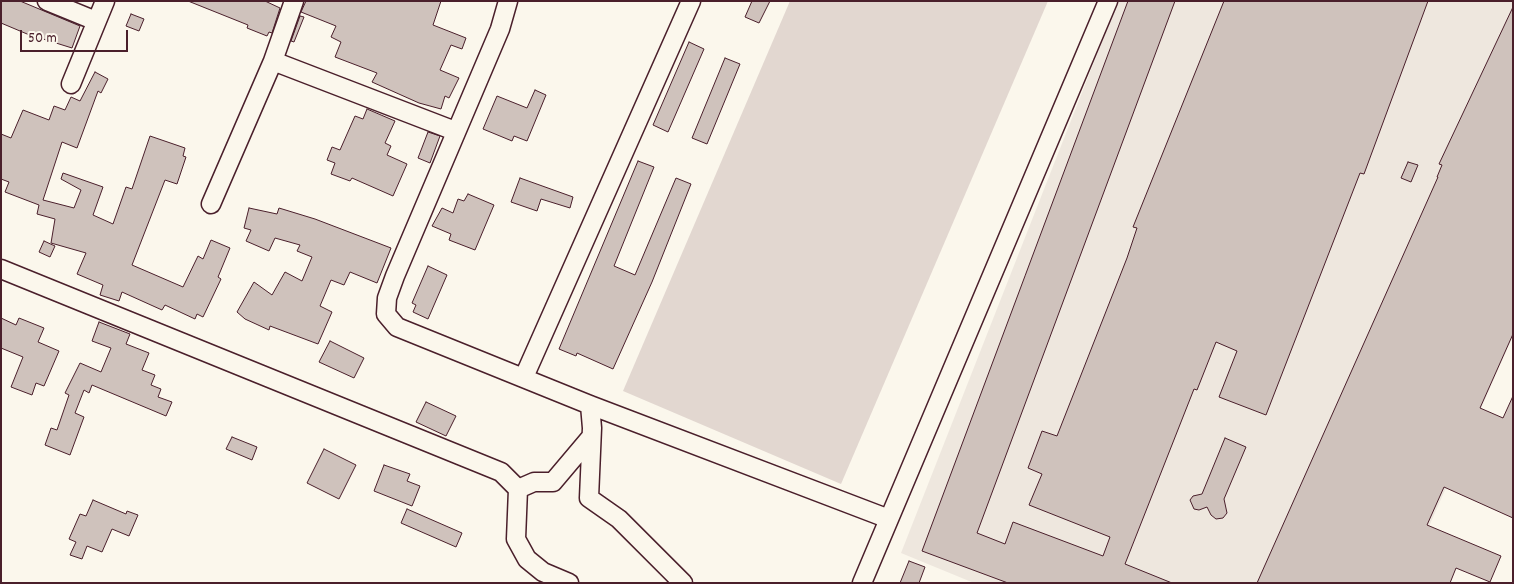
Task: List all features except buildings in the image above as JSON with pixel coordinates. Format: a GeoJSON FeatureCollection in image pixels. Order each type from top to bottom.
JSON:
{"type":"FeatureCollection","features":[{"type":"Feature","properties":{"kind":"street"},"geometry":{"type":"LineString","coordinates":[[48,1],[96,21]]}},
{"type":"Feature","properties":{"kind":"street"},"geometry":{"type":"LineString","coordinates":[[71,84],[105,1]]}},
{"type":"Feature","properties":{"kind":"street"},"geometry":{"type":"LineString","coordinates":[[211,204],[273,61],[294,1]]}},
{"type":"Feature","properties":{"kind":"street"},"geometry":{"type":"LineString","coordinates":[[508,1],[500,29],[455,131],[395,276],[388,298],[386,314],[397,327],[590,405],[889,519]]}},
{"type":"Feature","properties":{"kind":"street"},"geometry":{"type":"LineString","coordinates":[[524,377],[691,1]]}},
{"type":"Feature","properties":{"kind":"street"},"geometry":{"type":"LineString","coordinates":[[862,583],[1108,1]]}},
{"type":"Feature","properties":{"kind":"street"},"geometry":{"type":"LineString","coordinates":[[273,61],[455,131]]}},
{"type":"Feature","properties":{"kind":"street"},"geometry":{"type":"LineString","coordinates":[[1,269],[501,472],[518,489],[516,539],[527,559],[543,572],[568,583]]}},
{"type":"Feature","properties":{"kind":"street"},"geometry":{"type":"LineString","coordinates":[[590,405],[589,498],[619,519],[683,583]]}},
{"type":"Feature","properties":{"kind":"street"},"geometry":{"type":"LineString","coordinates":[[518,489],[534,482],[553,482],[591,437]]}},
{"type":"Feature","properties":{"kind":"shaded area"},"geometry":{"type":"Polygon","coordinates":[[[790,1],[1048,1],[841,484],[623,391],[790,1]]]}},
{"type":"Feature","properties":{"kind":"shaded area"},"geometry":{"type":"Polygon","coordinates":[[[1118,1],[1513,1],[1513,336],[1404,583],[974,583],[901,553],[1118,1]]]}}]}
